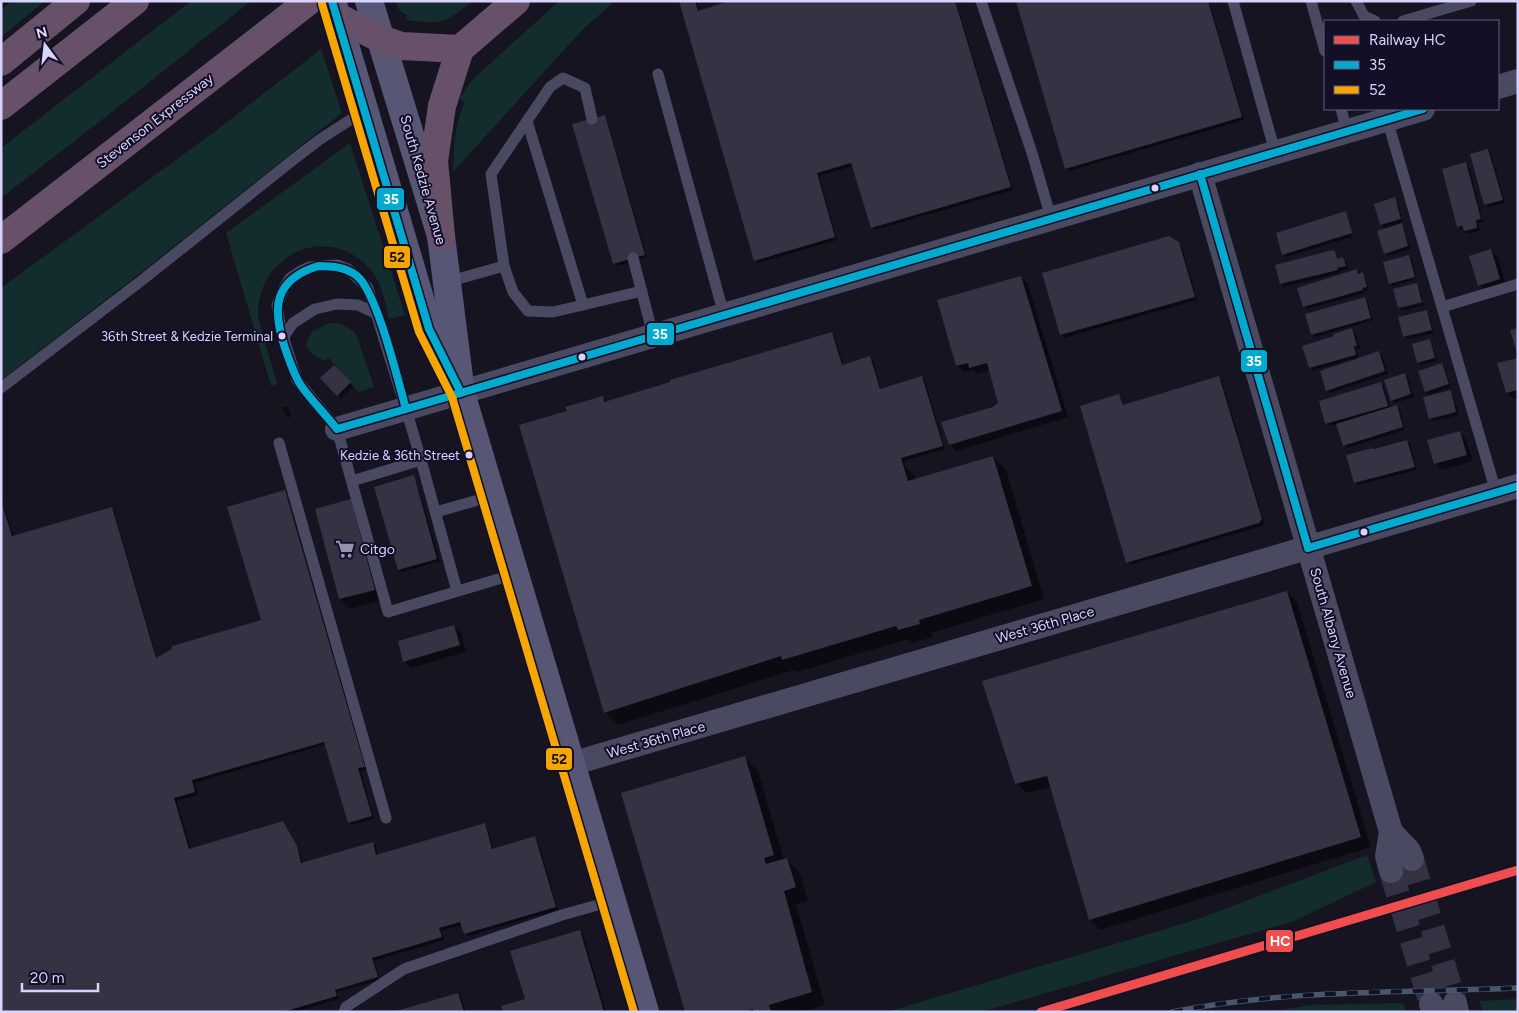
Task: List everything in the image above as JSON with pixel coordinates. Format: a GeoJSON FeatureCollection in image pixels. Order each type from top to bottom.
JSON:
{"type":"FeatureCollection","features":[{"type":"Feature","properties":{"kind":"highway"},"geometry":{"type":"LineString","coordinates":[[1,62],[76,1]]}},
{"type":"Feature","properties":{"kind":"highway"},"geometry":{"type":"LineString","coordinates":[[1,106],[135,1]]}},
{"type":"Feature","properties":{"kind":"highway","name":"Stevenson Expressway"},"geometry":{"type":"LineString","coordinates":[[1,240],[309,1]]}},
{"type":"Feature","properties":{"kind":"highway"},"geometry":{"type":"LineString","coordinates":[[441,236],[434,161],[442,106],[460,49],[516,1]]}},
{"type":"Feature","properties":{"kind":"highway"},"geometry":{"type":"LineString","coordinates":[[334,9],[381,39],[401,46],[460,49]]}},
{"type":"Feature","properties":{"kind":"main road","name":"South Kedzie Avenue"},"geometry":{"type":"LineString","coordinates":[[369,1],[441,236],[461,394]]}},
{"type":"Feature","properties":{"kind":"main road","name":"South Kedzie Avenue"},"geometry":{"type":"LineString","coordinates":[[334,9],[429,329],[461,394],[645,1012]]}},
{"type":"Feature","properties":{"kind":"street"},"geometry":{"type":"LineString","coordinates":[[1499,86],[1518,81]]}},
{"type":"Feature","properties":{"kind":"street"},"geometry":{"type":"LineString","coordinates":[[337,429],[461,394],[653,335],[1275,152],[1344,120],[1387,119],[1419,110]]}},
{"type":"Feature","properties":{"kind":"street","name":"South Albany Avenue"},"geometry":{"type":"LineString","coordinates":[[1200,174],[1391,832],[1387,856],[1391,871]]}},
{"type":"Feature","properties":{"kind":"street","name":"West 36th Place"},"geometry":{"type":"LineString","coordinates":[[571,764],[1507,489]]}},
{"type":"Feature","properties":{"kind":"street","name":"South Albany Avenue"},"geometry":{"type":"LineString","coordinates":[[1391,832],[1409,851],[1412,859]]}},
{"type":"Feature","properties":{"kind":"lane"},"geometry":{"type":"LineString","coordinates":[[981,1],[1032,153],[1051,218]]}},
{"type":"Feature","properties":{"kind":"lane"},"geometry":{"type":"LineString","coordinates":[[1233,1],[1275,152]]}},
{"type":"Feature","properties":{"kind":"lane"},"geometry":{"type":"LineString","coordinates":[[1311,1],[1324,47]]}},
{"type":"Feature","properties":{"kind":"lane"},"geometry":{"type":"LineString","coordinates":[[1356,1],[1364,16],[1373,20]]}},
{"type":"Feature","properties":{"kind":"lane"},"geometry":{"type":"LineString","coordinates":[[1406,20],[1471,1]]}},
{"type":"Feature","properties":{"kind":"lane"},"geometry":{"type":"LineString","coordinates":[[658,74],[724,315]]}},
{"type":"Feature","properties":{"kind":"lane"},"geometry":{"type":"LineString","coordinates":[[592,119],[585,88],[563,78],[550,87],[491,174],[504,266],[513,292],[528,311],[553,312],[642,291]]}},
{"type":"Feature","properties":{"kind":"lane"},"geometry":{"type":"LineString","coordinates":[[1,388],[141,281],[293,160],[364,111]]}},
{"type":"Feature","properties":{"kind":"lane"},"geometry":{"type":"LineString","coordinates":[[1387,119],[1442,307],[1507,489]]}},
{"type":"Feature","properties":{"kind":"lane"},"geometry":{"type":"LineString","coordinates":[[527,121],[582,305]]}},
{"type":"Feature","properties":{"kind":"lane"},"geometry":{"type":"LineString","coordinates":[[632,258],[653,335]]}},
{"type":"Feature","properties":{"kind":"lane"},"geometry":{"type":"LineString","coordinates":[[457,591],[421,460],[368,288],[348,269],[337,265],[309,267],[290,278],[277,305],[283,338],[297,380],[337,429],[388,612],[515,574]]}},
{"type":"Feature","properties":{"kind":"lane"},"geometry":{"type":"LineString","coordinates":[[447,282],[504,266]]}},
{"type":"Feature","properties":{"kind":"lane"},"geometry":{"type":"LineString","coordinates":[[1442,307],[1518,284]]}},
{"type":"Feature","properties":{"kind":"lane"},"geometry":{"type":"LineString","coordinates":[[283,338],[293,322],[315,309],[337,304],[358,305],[377,314]]}},
{"type":"Feature","properties":{"kind":"lane"},"geometry":{"type":"LineString","coordinates":[[279,443],[386,818]]}},
{"type":"Feature","properties":{"kind":"lane"},"geometry":{"type":"LineString","coordinates":[[352,481],[421,460]]}},
{"type":"Feature","properties":{"kind":"lane"},"geometry":{"type":"LineString","coordinates":[[436,512],[492,496]]}},
{"type":"Feature","properties":{"kind":"lane"},"geometry":{"type":"LineString","coordinates":[[344,1012],[346,1007],[404,969],[562,915],[612,901]]}},
{"type":"Feature","properties":{"kind":"green space"},"geometry":{"type":"Polygon","coordinates":[[[12,1],[45,1],[1,37],[1,10],[12,1]]]}},
{"type":"Feature","properties":{"kind":"green space"},"geometry":{"type":"Polygon","coordinates":[[[191,1],[251,1],[1,198],[1,148],[191,1]]]}},
{"type":"Feature","properties":{"kind":"green space"},"geometry":{"type":"Polygon","coordinates":[[[395,1],[473,1],[456,14],[442,21],[427,22],[406,20],[407,15],[400,11],[395,1]]]}},
{"type":"Feature","properties":{"kind":"green space"},"geometry":{"type":"Polygon","coordinates":[[[559,1],[615,1],[583,29],[453,172],[457,127],[465,102],[459,99],[472,80],[559,1]]]}},
{"type":"Feature","properties":{"kind":"green space"},"geometry":{"type":"Polygon","coordinates":[[[321,49],[342,113],[138,275],[1,380],[1,288],[214,132],[321,49]]]}},
{"type":"Feature","properties":{"kind":"green space"},"geometry":{"type":"Polygon","coordinates":[[[350,143],[405,315],[389,319],[382,293],[374,274],[353,255],[334,248],[315,247],[297,252],[281,262],[269,277],[260,295],[258,317],[277,384],[271,386],[226,233],[350,143]]]}},
{"type":"Feature","properties":{"kind":"green space"},"geometry":{"type":"Polygon","coordinates":[[[329,323],[344,326],[356,334],[374,387],[358,392],[329,358],[325,361],[313,355],[306,345],[312,332],[329,323]]]}},
{"type":"Feature","properties":{"kind":"green space"},"geometry":{"type":"Polygon","coordinates":[[[1367,855],[1376,882],[1294,921],[981,1012],[887,1012],[1195,920],[1367,855]]]}},
{"type":"Feature","properties":{"kind":"green space"},"geometry":{"type":"Polygon","coordinates":[[[1518,999],[1518,1012],[1483,1012],[1479,1001],[1518,999]]]}},
{"type":"Feature","properties":{"kind":"green space"},"geometry":{"type":"Polygon","coordinates":[[[1403,1003],[1406,1012],[1268,1012],[1310,1005],[1403,1003]]]}},
{"type":"Feature","properties":{"kind":"building"},"geometry":{"type":"Polygon","coordinates":[[[679,1],[695,1],[698,11],[730,1],[955,1],[1011,187],[871,228],[851,163],[817,173],[835,237],[754,261],[679,1]]]}},
{"type":"Feature","properties":{"kind":"building"},"geometry":{"type":"Polygon","coordinates":[[[1016,1],[1208,1],[1242,117],[1065,169],[1016,1]]]}},
{"type":"Feature","properties":{"kind":"building"},"geometry":{"type":"Polygon","coordinates":[[[605,115],[645,255],[613,264],[572,124],[605,115]]]}},
{"type":"Feature","properties":{"kind":"building"},"geometry":{"type":"Polygon","coordinates":[[[1488,149],[1503,200],[1484,205],[1470,154],[1488,149]]]}},
{"type":"Feature","properties":{"kind":"building"},"geometry":{"type":"Polygon","coordinates":[[[1466,162],[1481,219],[1476,220],[1477,228],[1464,231],[1462,226],[1457,227],[1442,169],[1466,162]]]}},
{"type":"Feature","properties":{"kind":"building"},"geometry":{"type":"Polygon","coordinates":[[[1395,197],[1401,219],[1380,225],[1374,204],[1395,197]]]}},
{"type":"Feature","properties":{"kind":"building"},"geometry":{"type":"Polygon","coordinates":[[[1346,211],[1352,233],[1282,255],[1276,233],[1346,211]]]}},
{"type":"Feature","properties":{"kind":"building"},"geometry":{"type":"Polygon","coordinates":[[[1402,223],[1408,246],[1384,254],[1377,231],[1402,223]]]}},
{"type":"Feature","properties":{"kind":"building"},"geometry":{"type":"Polygon","coordinates":[[[1169,236],[1179,242],[1195,297],[1060,335],[1042,273],[1169,236]]]}},
{"type":"Feature","properties":{"kind":"building"},"geometry":{"type":"Polygon","coordinates":[[[1491,249],[1500,279],[1478,286],[1469,256],[1491,249]]]}},
{"type":"Feature","properties":{"kind":"building"},"geometry":{"type":"Polygon","coordinates":[[[1333,250],[1337,259],[1343,257],[1346,266],[1337,268],[1338,270],[1280,284],[1275,265],[1333,250]]]}},
{"type":"Feature","properties":{"kind":"building"},"geometry":{"type":"Polygon","coordinates":[[[1409,255],[1415,277],[1389,284],[1383,262],[1409,255]]]}},
{"type":"Feature","properties":{"kind":"building"},"geometry":{"type":"Polygon","coordinates":[[[1357,269],[1358,274],[1363,272],[1367,287],[1362,288],[1363,290],[1303,307],[1297,288],[1357,269]]]}},
{"type":"Feature","properties":{"kind":"building"},"geometry":{"type":"Polygon","coordinates":[[[1021,276],[1062,411],[949,445],[941,422],[993,407],[998,403],[987,363],[969,368],[968,363],[956,366],[937,300],[1021,276]]]}},
{"type":"Feature","properties":{"kind":"building"},"geometry":{"type":"Polygon","coordinates":[[[1417,283],[1422,302],[1398,308],[1393,289],[1417,283]]]}},
{"type":"Feature","properties":{"kind":"building"},"geometry":{"type":"Polygon","coordinates":[[[1365,297],[1371,318],[1311,335],[1305,314],[1365,297]]]}},
{"type":"Feature","properties":{"kind":"building"},"geometry":{"type":"Polygon","coordinates":[[[1427,310],[1432,330],[1403,337],[1398,317],[1427,310]]]}},
{"type":"Feature","properties":{"kind":"building"},"geometry":{"type":"Polygon","coordinates":[[[1352,328],[1357,346],[1354,346],[1356,355],[1309,368],[1302,346],[1352,328]]]}},
{"type":"Feature","properties":{"kind":"building"},"geometry":{"type":"Polygon","coordinates":[[[1518,328],[1518,353],[1517,353],[1510,330],[1518,328]]]}},
{"type":"Feature","properties":{"kind":"building"},"geometry":{"type":"Polygon","coordinates":[[[832,332],[842,365],[870,356],[880,389],[922,376],[943,446],[901,458],[908,481],[993,456],[1032,586],[919,620],[920,624],[898,630],[896,626],[782,660],[781,656],[604,713],[519,425],[567,411],[565,407],[603,396],[604,402],[670,382],[670,380],[832,332]]]}},
{"type":"Feature","properties":{"kind":"building"},"geometry":{"type":"Polygon","coordinates":[[[1430,339],[1435,358],[1417,363],[1412,344],[1430,339]]]}},
{"type":"Feature","properties":{"kind":"building"},"geometry":{"type":"Polygon","coordinates":[[[1379,351],[1385,371],[1326,391],[1320,371],[1379,351]]]}},
{"type":"Feature","properties":{"kind":"building"},"geometry":{"type":"Polygon","coordinates":[[[1518,358],[1518,390],[1506,393],[1497,363],[1518,358]]]}},
{"type":"Feature","properties":{"kind":"building"},"geometry":{"type":"Polygon","coordinates":[[[1442,363],[1449,384],[1425,392],[1418,371],[1442,363]]]}},
{"type":"Feature","properties":{"kind":"building"},"geometry":{"type":"Polygon","coordinates":[[[334,365],[351,382],[337,396],[320,378],[334,365]]]}},
{"type":"Feature","properties":{"kind":"building"},"geometry":{"type":"Polygon","coordinates":[[[1405,373],[1411,394],[1391,401],[1384,380],[1405,373]]]}},
{"type":"Feature","properties":{"kind":"building"},"geometry":{"type":"Polygon","coordinates":[[[1219,376],[1262,519],[1259,523],[1126,563],[1080,406],[1119,394],[1123,405],[1219,376]]]}},
{"type":"Feature","properties":{"kind":"building"},"geometry":{"type":"Polygon","coordinates":[[[1381,382],[1388,406],[1325,424],[1319,401],[1381,382]]]}},
{"type":"Feature","properties":{"kind":"building"},"geometry":{"type":"Polygon","coordinates":[[[1451,390],[1456,412],[1429,419],[1423,397],[1451,390]]]}},
{"type":"Feature","properties":{"kind":"building"},"geometry":{"type":"Polygon","coordinates":[[[1397,405],[1403,427],[1343,446],[1336,424],[1397,405]]]}},
{"type":"Feature","properties":{"kind":"building"},"geometry":{"type":"Polygon","coordinates":[[[1460,431],[1467,455],[1434,464],[1427,440],[1460,431]]]}},
{"type":"Feature","properties":{"kind":"building"},"geometry":{"type":"Polygon","coordinates":[[[1407,440],[1415,467],[1354,483],[1346,455],[1407,440]]]}},
{"type":"Feature","properties":{"kind":"building","name":"Citgo"},"geometry":{"type":"Polygon","coordinates":[[[414,475],[437,559],[398,570],[374,487],[414,475]]]}},
{"type":"Feature","properties":{"kind":"building"},"geometry":{"type":"Polygon","coordinates":[[[285,490],[365,767],[358,768],[372,816],[348,823],[324,742],[192,780],[195,792],[174,798],[189,849],[283,821],[297,846],[301,863],[373,842],[376,855],[485,823],[492,849],[535,836],[556,907],[464,934],[460,922],[439,928],[442,937],[372,958],[378,977],[335,990],[337,996],[283,1012],[1,1012],[1,500],[12,536],[112,507],[156,658],[172,649],[172,646],[261,620],[227,507],[285,490]]]}},
{"type":"Feature","properties":{"kind":"building","name":"Citgo"},"geometry":{"type":"Polygon","coordinates":[[[351,499],[375,590],[339,599],[315,509],[351,499]]]}},
{"type":"Feature","properties":{"kind":"building"},"geometry":{"type":"Polygon","coordinates":[[[1287,591],[1361,837],[1089,920],[1047,776],[1015,784],[982,681],[1287,591]]]}},
{"type":"Feature","properties":{"kind":"building"},"geometry":{"type":"Polygon","coordinates":[[[454,625],[460,645],[403,662],[398,641],[454,625]]]}},
{"type":"Feature","properties":{"kind":"building"},"geometry":{"type":"Polygon","coordinates":[[[745,756],[774,855],[764,858],[766,864],[787,858],[796,887],[784,891],[812,992],[769,1005],[771,1012],[753,1012],[753,1009],[745,1012],[685,1012],[621,793],[745,756]]]}},
{"type":"Feature","properties":{"kind":"building"},"geometry":{"type":"Polygon","coordinates":[[[580,930],[604,1012],[503,1012],[501,1006],[525,999],[510,951],[580,930]]]}},
{"type":"Feature","properties":{"kind":"building"},"geometry":{"type":"Polygon","coordinates":[[[458,993],[464,1012],[396,1012],[396,1011],[458,993]]]}},
{"type":"Feature","properties":{"kind":"tunnel"},"geometry":{"type":"LineString","coordinates":[[1412,859],[1455,1003]]}},
{"type":"Feature","properties":{"kind":"tunnel"},"geometry":{"type":"LineString","coordinates":[[1391,871],[1431,1004]]}},
{"type":"Feature","properties":{"kind":"railway"},"geometry":{"type":"LineString","coordinates":[[1172,1012],[1258,999],[1301,996],[1518,988]]}},
{"type":"Feature","properties":{"kind":"rail line","name":"HC"},"geometry":{"type":"LineString","coordinates":[[1041,1012],[1518,870]]}},
{"type":"Feature","properties":{"kind":"transit line","name":"35"},"geometry":{"type":"LineString","coordinates":[[332,1],[429,329],[461,393]]}},
{"type":"Feature","properties":{"kind":"transit line","name":"52"},"geometry":{"type":"LineString","coordinates":[[322,4],[419,332],[452,397],[634,1012]]}},
{"type":"Feature","properties":{"kind":"transit line","name":"35"},"geometry":{"type":"LineString","coordinates":[[406,409],[1420,110]]}},
{"type":"Feature","properties":{"kind":"transit line","name":"35"},"geometry":{"type":"LineString","coordinates":[[1200,174],[1308,548]]}},
{"type":"Feature","properties":{"kind":"transit line","name":"35"},"geometry":{"type":"LineString","coordinates":[[318,266],[344,269],[357,276],[365,285],[386,338],[406,409],[337,429],[299,383],[290,364],[281,334],[278,309],[284,288],[292,279],[318,266]]}},
{"type":"Feature","properties":{"kind":"transit line","name":"35"},"geometry":{"type":"LineString","coordinates":[[1308,548],[1518,486]]}},
{"type":"Feature","properties":{"kind":"place","name":"36th Street & Kedzie Terminal"},"geometry":{"type":"Point","coordinates":[282,336]}},
{"type":"Feature","properties":{"kind":"place","name":"Kedzie & 36th Street"},"geometry":{"type":"Point","coordinates":[469,455]}},
{"type":"Feature","properties":{"kind":"place","name":"Citgo"},"geometry":{"type":"Point","coordinates":[345,549]}}]}
